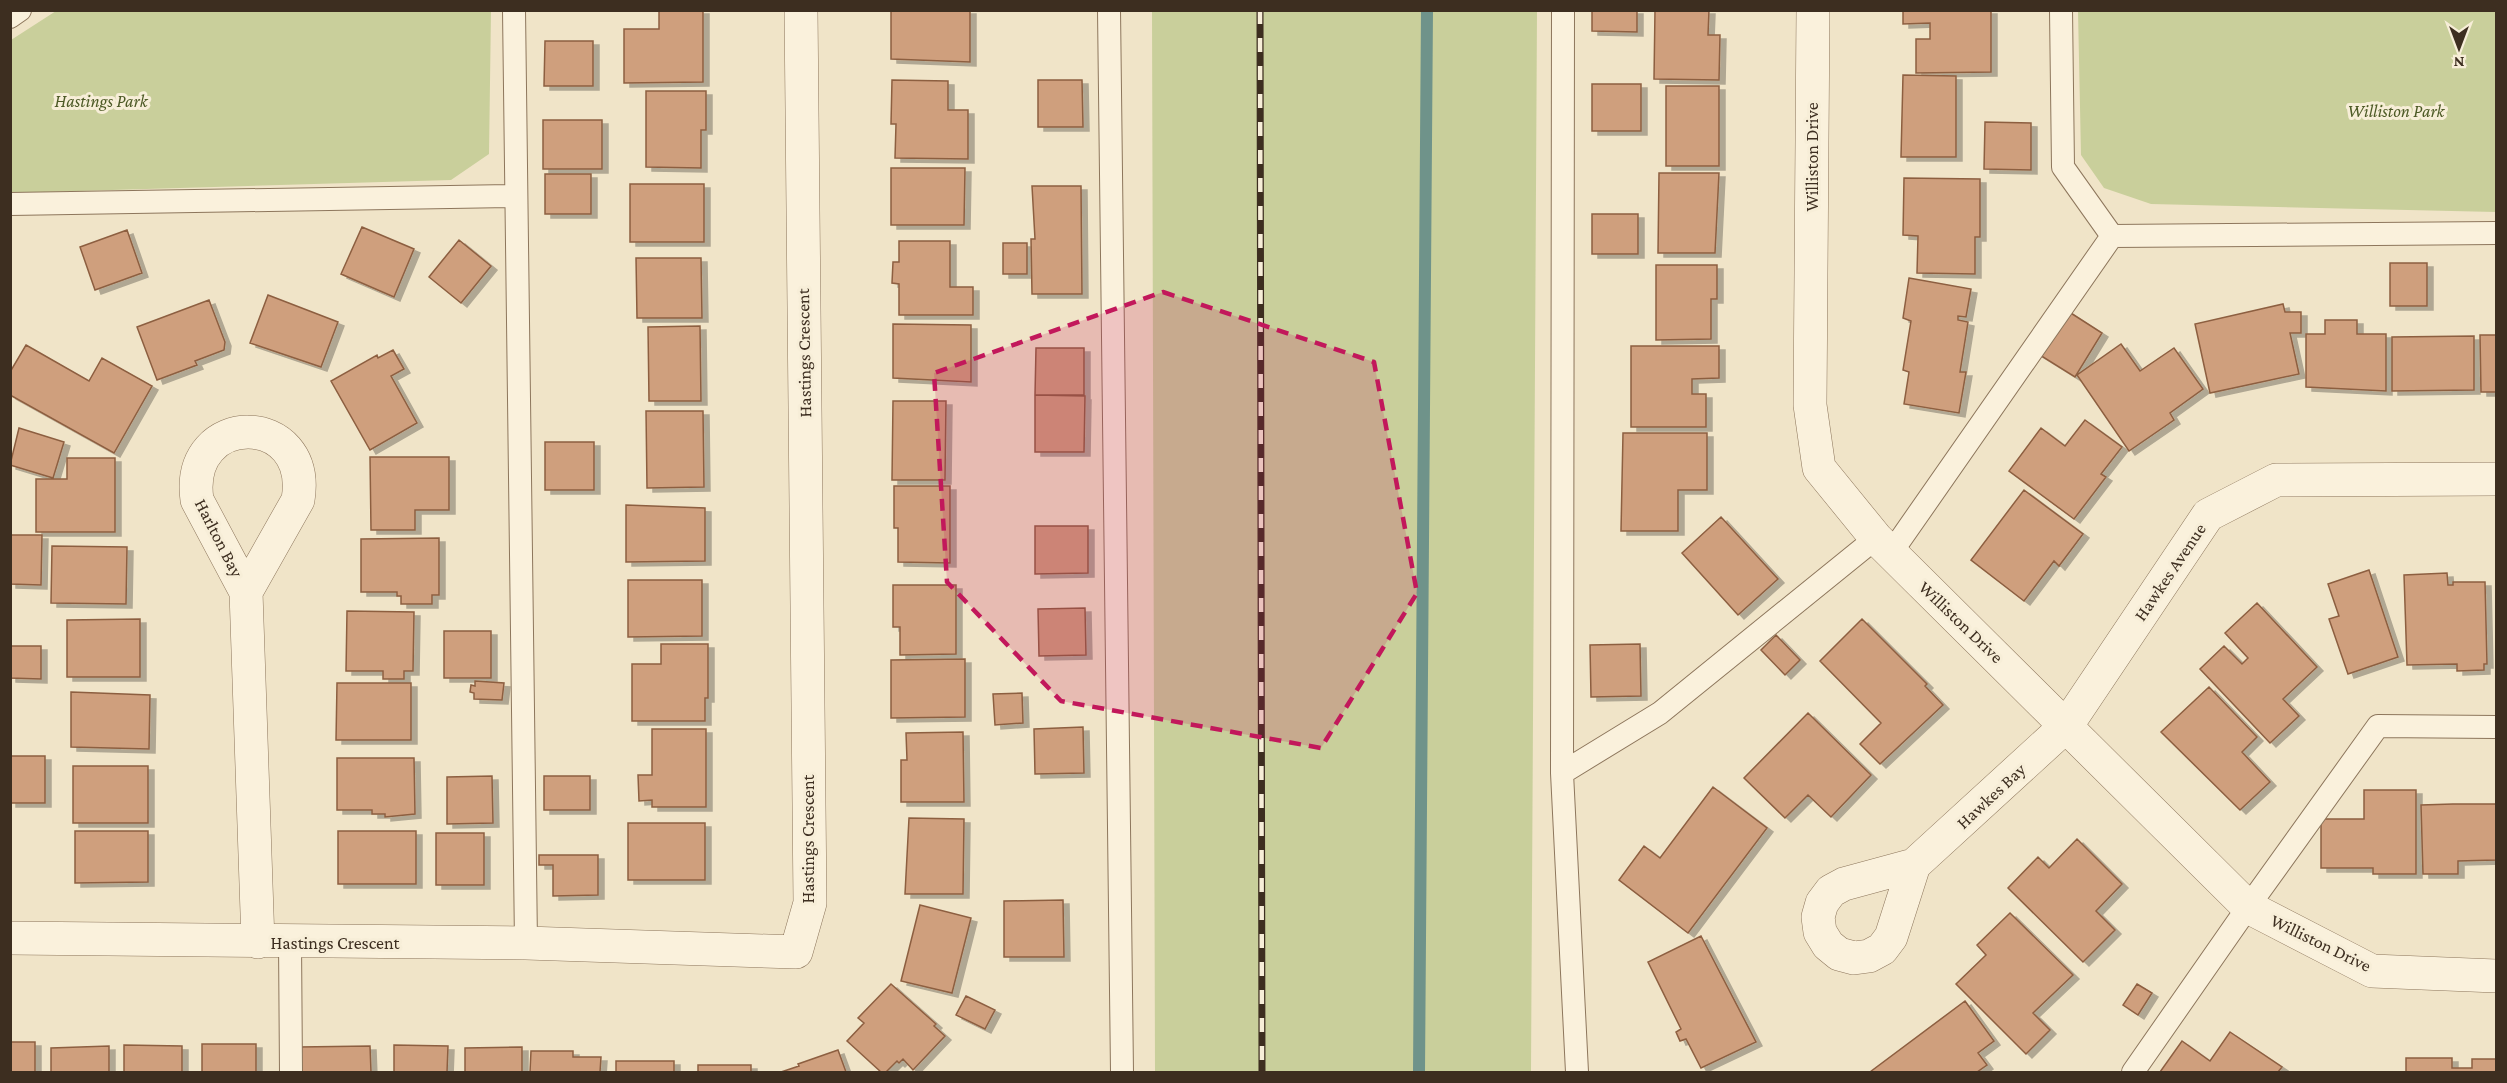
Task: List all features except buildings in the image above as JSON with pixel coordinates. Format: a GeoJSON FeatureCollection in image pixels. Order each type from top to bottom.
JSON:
{"type":"FeatureCollection","features":[{"type":"Feature","properties":{"kind":"street","name":"Hastings Crescent"},"geometry":{"type":"LineString","coordinates":[[10,938],[526,944],[796,952],[810,903],[801,10]]}},
{"type":"Feature","properties":{"kind":"street","name":"Williston Drive"},"geometry":{"type":"LineString","coordinates":[[1813,10],[1810,405],[1819,468],[1884,545],[2248,907],[2372,971],[2496,976]]}},
{"type":"Feature","properties":{"kind":"street","name":"Hawkes Avenue"},"geometry":{"type":"LineString","coordinates":[[2067,725],[2208,515],[2276,480],[2496,479]]}},
{"type":"Feature","properties":{"kind":"street","name":"Harlton Bay"},"geometry":{"type":"LineString","coordinates":[[246,592],[258,942]]}},
{"type":"Feature","properties":{"kind":"street","name":"Hawkes Bay"},"geometry":{"type":"LineString","coordinates":[[1914,865],[2067,725]]}},
{"type":"Feature","properties":{"kind":"lane"},"geometry":{"type":"LineString","coordinates":[[10,17],[21,10]]}},
{"type":"Feature","properties":{"kind":"lane"},"geometry":{"type":"LineString","coordinates":[[514,10],[526,944]]}},
{"type":"Feature","properties":{"kind":"lane"},"geometry":{"type":"LineString","coordinates":[[1109,10],[1122,1072]]}},
{"type":"Feature","properties":{"kind":"lane"},"geometry":{"type":"LineString","coordinates":[[1563,10],[1562,773],[1576,1072]]}},
{"type":"Feature","properties":{"kind":"lane"},"geometry":{"type":"LineString","coordinates":[[2061,10],[2063,167],[2112,236]]}},
{"type":"Feature","properties":{"kind":"lane"},"geometry":{"type":"LineString","coordinates":[[10,204],[516,196]]}},
{"type":"Feature","properties":{"kind":"lane"},"geometry":{"type":"LineString","coordinates":[[2112,236],[2496,233]]}},
{"type":"Feature","properties":{"kind":"lane"},"geometry":{"type":"LineString","coordinates":[[1562,773],[1660,713],[1884,545],[2112,236]]}},
{"type":"Feature","properties":{"kind":"lane"},"geometry":{"type":"LineString","coordinates":[[2133,1072],[2378,726],[2496,727]]}},
{"type":"Feature","properties":{"kind":"lane"},"geometry":{"type":"LineString","coordinates":[[290,942],[291,1072]]}},
{"type":"Feature","properties":{"kind":"highlighted area"},"geometry":{"type":"Polygon","coordinates":[[[1163,292],[1374,362],[1417,593],[1321,748],[1061,701],[947,582],[934,373],[1163,292]]]}},
{"type":"Feature","properties":{"kind":"green space","name":"Hastings Park"},"geometry":{"type":"Polygon","coordinates":[[[56,11],[491,11],[489,154],[451,180],[11,193],[11,40],[56,11]]]}},
{"type":"Feature","properties":{"kind":"green space"},"geometry":{"type":"Polygon","coordinates":[[[1152,11],[1537,11],[1531,1072],[1155,1072],[1152,11]]]}},
{"type":"Feature","properties":{"kind":"green space","name":"Williston Park"},"geometry":{"type":"Polygon","coordinates":[[[2078,11],[2496,11],[2496,212],[2151,204],[2104,188],[2081,155],[2078,11]]]}},
{"type":"Feature","properties":{"kind":"waterway"},"geometry":{"type":"LineString","coordinates":[[1419,1072],[1427,10]]}},
{"type":"Feature","properties":{"kind":"railway"},"geometry":{"type":"LineString","coordinates":[[1260,10],[1262,1072]]}}]}
